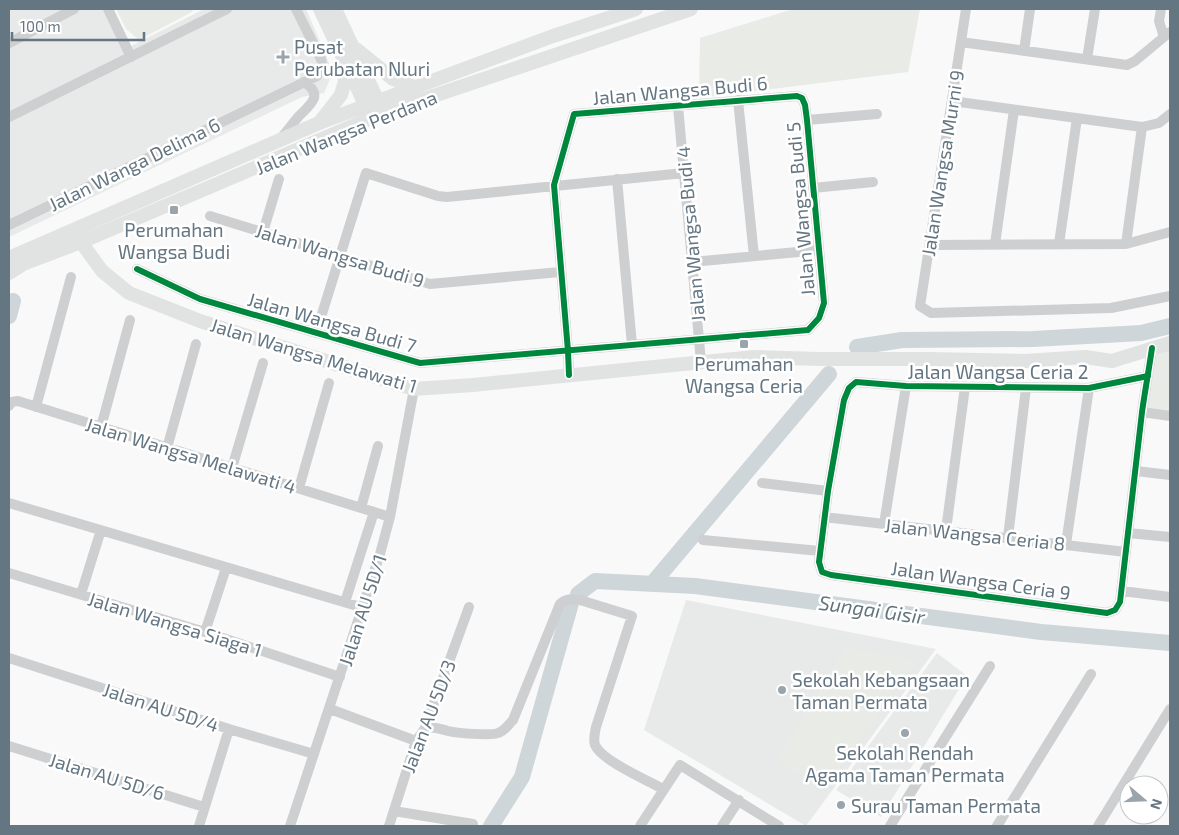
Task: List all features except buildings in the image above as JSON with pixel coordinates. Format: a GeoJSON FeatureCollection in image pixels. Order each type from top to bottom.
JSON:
{"type":"FeatureCollection","features":[{"type":"Feature","properties":{"kind":"main road"},"geometry":{"type":"LineString","coordinates":[[320,9],[345,48],[374,109]]}},
{"type":"Feature","properties":{"kind":"main road"},"geometry":{"type":"LineString","coordinates":[[319,123],[341,95],[345,81],[345,48],[335,9]]}},
{"type":"Feature","properties":{"kind":"main road","name":"Jalan Wangsa Perdana"},"geometry":{"type":"LineString","coordinates":[[9,274],[23,264],[81,242],[374,109],[415,87],[553,36],[636,9]]}},
{"type":"Feature","properties":{"kind":"main road","name":"Jalan Wangsa Perdana"},"geometry":{"type":"LineString","coordinates":[[9,258],[319,123],[374,109],[691,9]]}},
{"type":"Feature","properties":{"kind":"main road"},"geometry":{"type":"LineString","coordinates":[[345,48],[393,80],[415,87]]}},
{"type":"Feature","properties":{"kind":"main road","name":"Jalan Wangsa Melawati 1"},"geometry":{"type":"LineString","coordinates":[[81,242],[102,271],[129,293],[200,321],[414,389],[473,385],[754,357],[818,359],[928,358],[1025,361],[1085,357],[1112,361],[1170,343]]}},
{"type":"Feature","properties":{"kind":"street"},"geometry":{"type":"LineString","coordinates":[[9,43],[74,9]]}},
{"type":"Feature","properties":{"kind":"street"},"geometry":{"type":"LineString","coordinates":[[108,9],[132,57]]}},
{"type":"Feature","properties":{"kind":"street"},"geometry":{"type":"LineString","coordinates":[[9,117],[132,57],[213,12],[227,9]]}},
{"type":"Feature","properties":{"kind":"street","name":"Jalan Wanga Delima 6"},"geometry":{"type":"LineString","coordinates":[[9,225],[317,76],[322,64],[296,9]]}},
{"type":"Feature","properties":{"kind":"street","name":"Jalan Wangsa Murni 9"},"geometry":{"type":"LineString","coordinates":[[966,9],[920,306],[931,312],[1111,308],[1170,296]]}},
{"type":"Feature","properties":{"kind":"street"},"geometry":{"type":"LineString","coordinates":[[1024,50],[1030,9]]}},
{"type":"Feature","properties":{"kind":"street"},"geometry":{"type":"LineString","coordinates":[[1087,59],[1095,9]]}},
{"type":"Feature","properties":{"kind":"street"},"geometry":{"type":"LineString","coordinates":[[960,42],[1127,65],[1135,61],[1167,34],[1159,21],[1161,9]]}},
{"type":"Feature","properties":{"kind":"street"},"geometry":{"type":"LineString","coordinates":[[277,142],[309,108],[314,99],[315,92],[313,88],[304,82]]}},
{"type":"Feature","properties":{"kind":"street","name":"Jalan Wangsa Budi 6"},"geometry":{"type":"LineString","coordinates":[[554,185],[574,114],[738,100],[796,96],[802,98]]}},
{"type":"Feature","properties":{"kind":"street","name":"Jalan Wangsa Budi 5"},"geometry":{"type":"LineString","coordinates":[[802,98],[807,120],[824,303],[819,318]]}},
{"type":"Feature","properties":{"kind":"street"},"geometry":{"type":"LineString","coordinates":[[738,100],[754,256]]}},
{"type":"Feature","properties":{"kind":"street"},"geometry":{"type":"LineString","coordinates":[[952,101],[1142,127],[1159,123],[1170,114]]}},
{"type":"Feature","properties":{"kind":"street","name":"Jalan Wangsa Budi 4"},"geometry":{"type":"LineString","coordinates":[[678,106],[701,362]]}},
{"type":"Feature","properties":{"kind":"street"},"geometry":{"type":"LineString","coordinates":[[995,244],[1014,110]]}},
{"type":"Feature","properties":{"kind":"street"},"geometry":{"type":"LineString","coordinates":[[807,120],[876,114]]}},
{"type":"Feature","properties":{"kind":"street"},"geometry":{"type":"LineString","coordinates":[[1060,244],[1077,118]]}},
{"type":"Feature","properties":{"kind":"street"},"geometry":{"type":"LineString","coordinates":[[1126,244],[1142,127]]}},
{"type":"Feature","properties":{"kind":"street"},"geometry":{"type":"LineString","coordinates":[[316,333],[366,173],[442,196],[684,173]]}},
{"type":"Feature","properties":{"kind":"street"},"geometry":{"type":"LineString","coordinates":[[263,232],[279,179]]}},
{"type":"Feature","properties":{"kind":"street"},"geometry":{"type":"LineString","coordinates":[[617,179],[632,345]]}},
{"type":"Feature","properties":{"kind":"street"},"geometry":{"type":"LineString","coordinates":[[813,188],[873,182]]}},
{"type":"Feature","properties":{"kind":"street"},"geometry":{"type":"LineString","coordinates":[[554,185],[569,375]]}},
{"type":"Feature","properties":{"kind":"street","name":"Jalan Wangsa Budi 9"},"geometry":{"type":"LineString","coordinates":[[210,216],[430,284],[560,272]]}},
{"type":"Feature","properties":{"kind":"street"},"geometry":{"type":"LineString","coordinates":[[930,245],[1126,244],[1170,232]]}},
{"type":"Feature","properties":{"kind":"street"},"geometry":{"type":"LineString","coordinates":[[692,262],[819,250]]}},
{"type":"Feature","properties":{"kind":"street","name":"Jalan Wangsa Budi 7"},"geometry":{"type":"LineString","coordinates":[[137,269],[200,299],[420,363],[808,330],[819,318]]}},
{"type":"Feature","properties":{"kind":"street"},"geometry":{"type":"LineString","coordinates":[[36,407],[71,277]]}},
{"type":"Feature","properties":{"kind":"street"},"geometry":{"type":"LineString","coordinates":[[101,427],[130,320]]}},
{"type":"Feature","properties":{"kind":"street"},"geometry":{"type":"LineString","coordinates":[[167,448],[196,344]]}},
{"type":"Feature","properties":{"kind":"street"},"geometry":{"type":"LineString","coordinates":[[1152,348],[1142,412],[1122,591],[1170,597]]}},
{"type":"Feature","properties":{"kind":"street"},"geometry":{"type":"LineString","coordinates":[[232,468],[263,363]]}},
{"type":"Feature","properties":{"kind":"street","name":"Jalan Wangsa Ceria 2"},"geometry":{"type":"LineString","coordinates":[[828,491],[844,400],[849,388],[856,382],[906,386],[1089,388],[1148,376]]}},
{"type":"Feature","properties":{"kind":"street"},"geometry":{"type":"LineString","coordinates":[[299,488],[329,383]]}},
{"type":"Feature","properties":{"kind":"street"},"geometry":{"type":"LineString","coordinates":[[884,524],[906,386]]}},
{"type":"Feature","properties":{"kind":"street"},"geometry":{"type":"LineString","coordinates":[[946,530],[965,387]]}},
{"type":"Feature","properties":{"kind":"street"},"geometry":{"type":"LineString","coordinates":[[1008,538],[1026,388]]}},
{"type":"Feature","properties":{"kind":"street"},"geometry":{"type":"LineString","coordinates":[[1066,544],[1089,388]]}},
{"type":"Feature","properties":{"kind":"street","name":"Jalan AU 5D/1"},"geometry":{"type":"LineString","coordinates":[[290,826],[364,608],[390,517],[414,389]]}},
{"type":"Feature","properties":{"kind":"street","name":"Jalan Wangsa Melawati 4"},"geometry":{"type":"LineString","coordinates":[[9,406],[11,402],[18,401],[390,517]]}},
{"type":"Feature","properties":{"kind":"street"},"geometry":{"type":"LineString","coordinates":[[1142,412],[1170,416]]}},
{"type":"Feature","properties":{"kind":"street"},"geometry":{"type":"LineString","coordinates":[[361,508],[378,446]]}},
{"type":"Feature","properties":{"kind":"street"},"geometry":{"type":"LineString","coordinates":[[1136,471],[1170,475]]}},
{"type":"Feature","properties":{"kind":"street"},"geometry":{"type":"LineString","coordinates":[[703,540],[820,551],[828,491],[762,483]]}},
{"type":"Feature","properties":{"kind":"street"},"geometry":{"type":"LineString","coordinates":[[9,503],[364,608]]}},
{"type":"Feature","properties":{"kind":"street"},"geometry":{"type":"LineString","coordinates":[[345,602],[374,512]]}},
{"type":"Feature","properties":{"kind":"street","name":"Jalan Wangsa Ceria 8"},"geometry":{"type":"LineString","coordinates":[[824,517],[1126,552]]}},
{"type":"Feature","properties":{"kind":"street"},"geometry":{"type":"LineString","coordinates":[[81,594],[101,530]]}},
{"type":"Feature","properties":{"kind":"street"},"geometry":{"type":"LineString","coordinates":[[1128,533],[1170,538]]}},
{"type":"Feature","properties":{"kind":"street","name":"Jalan Wangsa Ceria 9"},"geometry":{"type":"LineString","coordinates":[[820,551],[819,562],[822,572],[831,575],[1107,613],[1116,610],[1122,591]]}},
{"type":"Feature","properties":{"kind":"street"},"geometry":{"type":"LineString","coordinates":[[205,632],[226,568]]}},
{"type":"Feature","properties":{"kind":"street","name":"Jalan Wangsa Siaga 1"},"geometry":{"type":"LineString","coordinates":[[9,573],[205,632],[340,677]]}},
{"type":"Feature","properties":{"kind":"street"},"geometry":{"type":"LineString","coordinates":[[425,728],[490,734],[498,734],[505,729],[513,720],[556,612],[564,600],[571,598],[580,600],[632,616],[596,726],[594,744],[599,752],[609,760],[663,789]]}},
{"type":"Feature","properties":{"kind":"street","name":"Jalan AU 5D/3"},"geometry":{"type":"LineString","coordinates":[[390,826],[416,741],[425,728],[470,608]]}},
{"type":"Feature","properties":{"kind":"street","name":"Jalan AU 5D/4"},"geometry":{"type":"LineString","coordinates":[[9,658],[228,729],[314,754]]}},
{"type":"Feature","properties":{"kind":"street"},"geometry":{"type":"LineString","coordinates":[[896,824],[990,666]]}},
{"type":"Feature","properties":{"kind":"street"},"geometry":{"type":"LineString","coordinates":[[997,826],[1091,674]]}},
{"type":"Feature","properties":{"kind":"street"},"geometry":{"type":"LineString","coordinates":[[330,709],[416,741]]}},
{"type":"Feature","properties":{"kind":"street"},"geometry":{"type":"LineString","coordinates":[[1098,826],[1170,709]]}},
{"type":"Feature","properties":{"kind":"street"},"geometry":{"type":"LineString","coordinates":[[199,826],[228,729]]}},
{"type":"Feature","properties":{"kind":"street","name":"Jalan AU 5D/6"},"geometry":{"type":"LineString","coordinates":[[9,746],[204,806]]}},
{"type":"Feature","properties":{"kind":"street"},"geometry":{"type":"LineString","coordinates":[[640,826],[680,765],[780,826]]}},
{"type":"Feature","properties":{"kind":"street"},"geometry":{"type":"LineString","coordinates":[[722,826],[739,800]]}},
{"type":"Feature","properties":{"kind":"street"},"geometry":{"type":"LineString","coordinates":[[394,812],[473,824]]}},
{"type":"Feature","properties":{"kind":"shaded area"},"geometry":{"type":"Polygon","coordinates":[[[9,9],[113,9],[131,46],[204,9],[306,9],[333,72],[324,93],[302,97],[9,237],[9,9]]]}},
{"type":"Feature","properties":{"kind":"shaded area"},"geometry":{"type":"Polygon","coordinates":[[[116,9],[193,9],[192,12],[139,40],[126,29],[116,9]]]}},
{"type":"Feature","properties":{"kind":"shaded area"},"geometry":{"type":"Polygon","coordinates":[[[793,9],[920,9],[908,72],[699,98],[700,38],[793,9]]]}},
{"type":"Feature","properties":{"kind":"shaded area"},"geometry":{"type":"Polygon","coordinates":[[[1170,348],[1170,415],[1145,412],[1151,352],[1170,348]]]}},
{"type":"Feature","properties":{"kind":"shaded area","name":"Sekolah Kebangsaan Taman Permata"},"geometry":{"type":"Polygon","coordinates":[[[686,600],[936,649],[806,826],[644,730],[686,600]]]}},
{"type":"Feature","properties":{"kind":"shaded area"},"geometry":{"type":"Polygon","coordinates":[[[845,648],[917,660],[823,790],[777,759],[845,648]]]}},
{"type":"Feature","properties":{"kind":"shaded area","name":"Sekolah Rendah Agama Taman Permata"},"geometry":{"type":"Polygon","coordinates":[[[937,653],[967,676],[881,817],[836,790],[937,653]]]}},
{"type":"Feature","properties":{"kind":"waterway"},"geometry":{"type":"LineString","coordinates":[[9,316],[13,301]]}},
{"type":"Feature","properties":{"kind":"waterway"},"geometry":{"type":"LineString","coordinates":[[857,347],[902,340],[1033,339],[1141,333],[1170,326]]}},
{"type":"Feature","properties":{"kind":"waterway"},"geometry":{"type":"LineString","coordinates":[[652,584],[829,374]]}},
{"type":"Feature","properties":{"kind":"waterway","name":"Sungai Gisir"},"geometry":{"type":"LineString","coordinates":[[578,594],[595,581],[695,586],[1041,632],[1170,643]]}},
{"type":"Feature","properties":{"kind":"waterway","name":"Sungai Gisir"},"geometry":{"type":"LineString","coordinates":[[491,826],[522,777],[571,603]]}},
{"type":"Feature","properties":{"kind":"cycle path"},"geometry":{"type":"LineString","coordinates":[[137,269],[200,299],[420,363],[808,330],[819,318],[824,303],[807,120],[802,98],[797,96],[574,114],[554,185],[568,351],[569,375]]}},
{"type":"Feature","properties":{"kind":"cycle path"},"geometry":{"type":"LineString","coordinates":[[1148,376],[1089,388],[906,386],[856,382],[849,388],[844,400],[828,491],[819,562],[822,572],[831,575],[1107,613],[1115,610],[1120,602],[1144,396],[1146,388],[1147,380],[1148,372],[1152,348]]}},
{"type":"Feature","properties":{"kind":"place","name":"Pusat Perubatan Nluri"},"geometry":{"type":"Point","coordinates":[283,57]}},
{"type":"Feature","properties":{"kind":"place","name":"Perumahan Wangsa Budi"},"geometry":{"type":"Point","coordinates":[174,210]}},
{"type":"Feature","properties":{"kind":"place","name":"Perumahan Wangsa Ceria"},"geometry":{"type":"Point","coordinates":[744,344]}},
{"type":"Feature","properties":{"kind":"place","name":"Sekolah Kebangsaan Taman Permata"},"geometry":{"type":"Point","coordinates":[782,690]}},
{"type":"Feature","properties":{"kind":"place","name":"Sekolah Rendah Agama Taman Permata"},"geometry":{"type":"Point","coordinates":[905,733]}},
{"type":"Feature","properties":{"kind":"place","name":"Surau Taman Permata"},"geometry":{"type":"Point","coordinates":[841,805]}}]}
